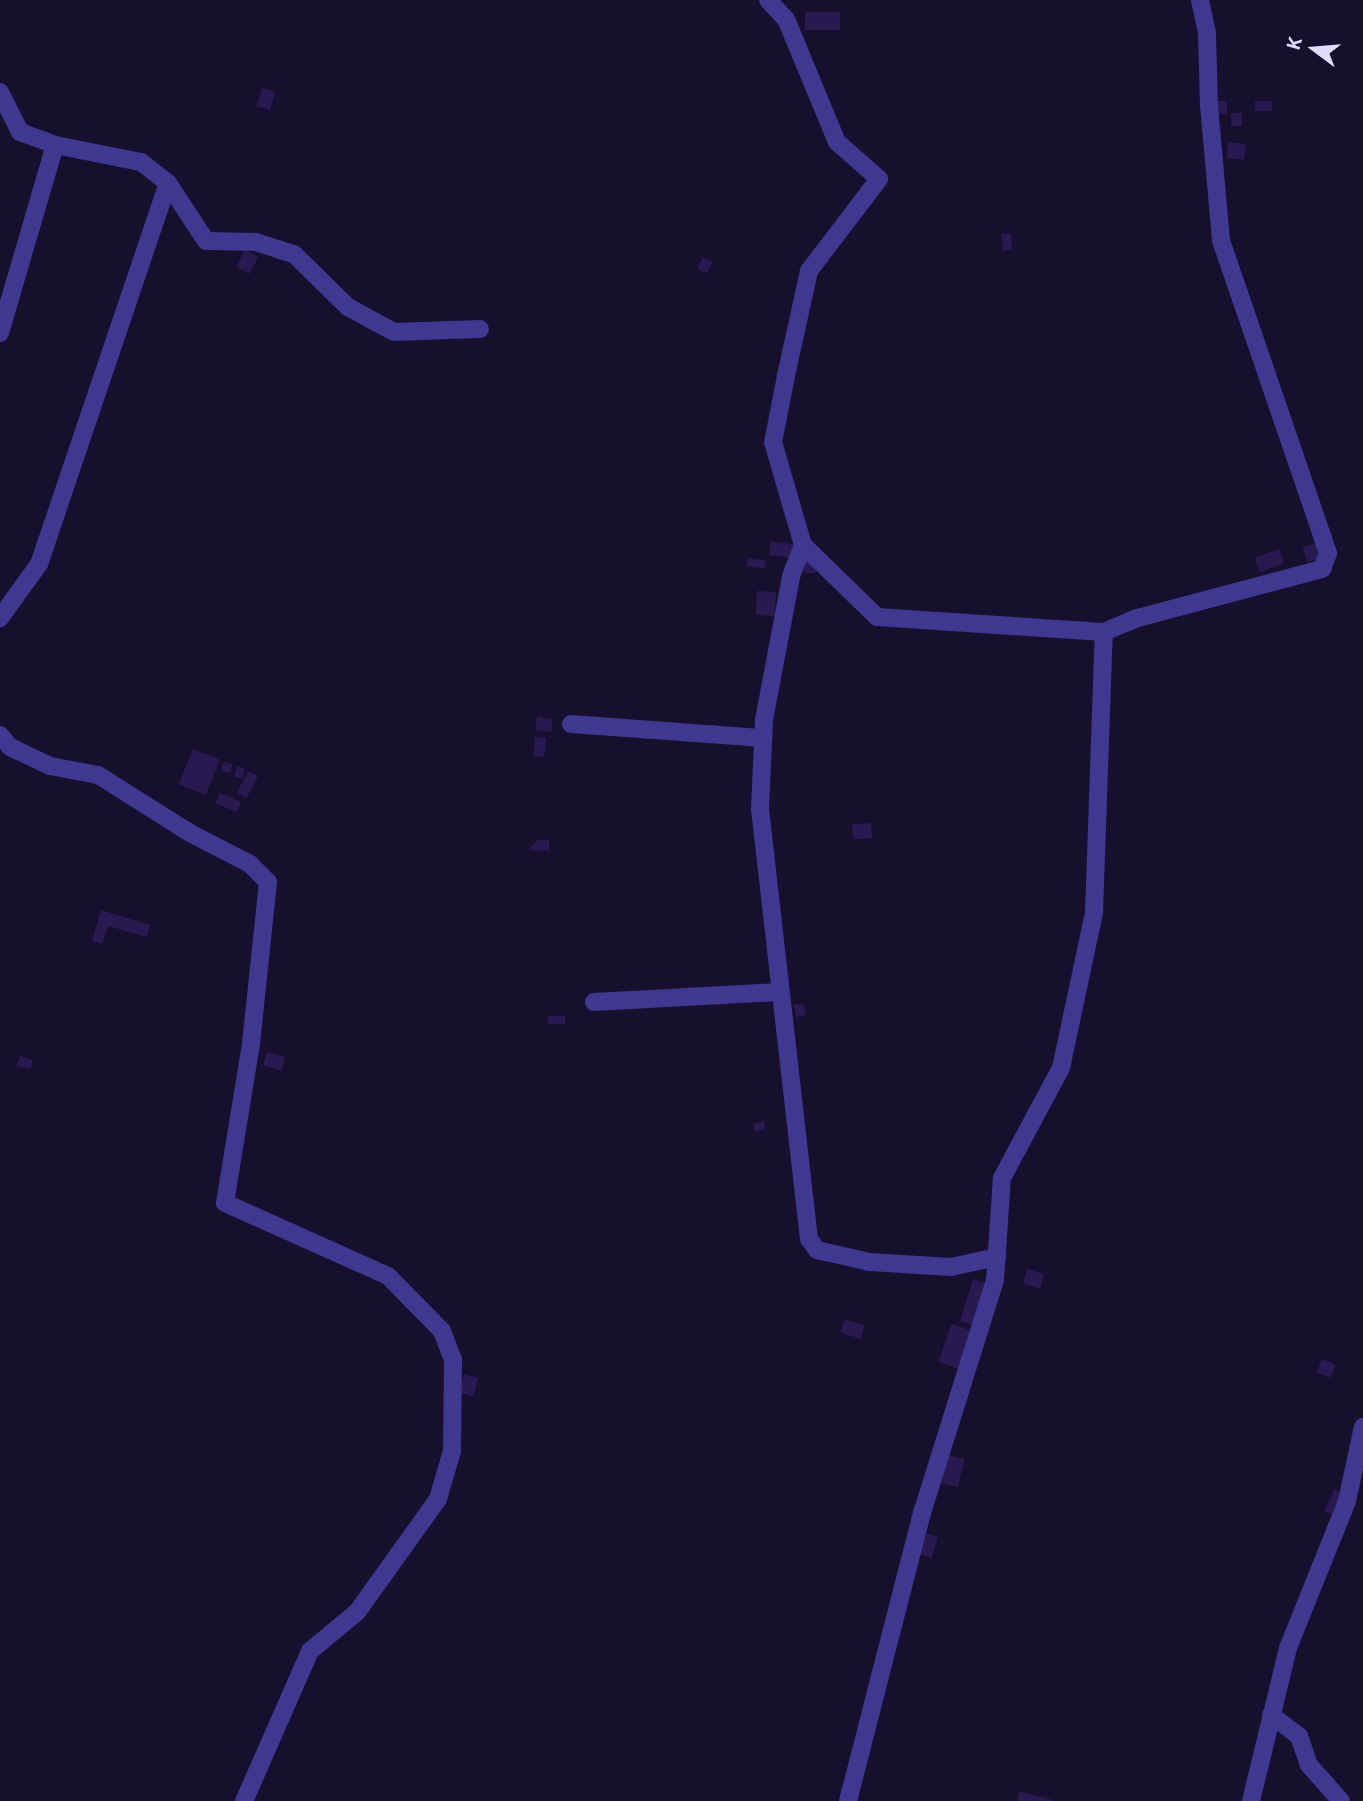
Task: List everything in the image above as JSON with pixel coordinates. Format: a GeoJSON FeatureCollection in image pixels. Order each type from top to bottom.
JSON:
{"type":"FeatureCollection","features":[{"type":"Feature","properties":{"kind":"street"},"geometry":{"type":"LineString","coordinates":[[768,0],[786,19],[837,142],[880,178],[809,271],[786,376],[773,442],[803,545],[877,617],[1104,632],[1134,619],[1322,569],[1328,553],[1284,413],[1221,240],[1209,106],[1208,33],[1200,0]]}},
{"type":"Feature","properties":{"kind":"street"},"geometry":{"type":"LineString","coordinates":[[0,92],[20,132],[55,145],[141,162],[168,183],[206,241],[256,242],[294,254],[348,307],[394,332],[480,329]]}},
{"type":"Feature","properties":{"kind":"street"},"geometry":{"type":"LineString","coordinates":[[0,333],[55,145]]}},
{"type":"Feature","properties":{"kind":"street"},"geometry":{"type":"LineString","coordinates":[[0,618],[39,564],[168,183]]}},
{"type":"Feature","properties":{"kind":"street"},"geometry":{"type":"LineString","coordinates":[[803,545],[791,577],[763,738],[760,809],[809,1239],[817,1250],[870,1262],[951,1267],[997,1257]]}},
{"type":"Feature","properties":{"kind":"street"},"geometry":{"type":"LineString","coordinates":[[848,1801],[922,1513],[995,1280],[1002,1178],[1061,1068],[1094,913],[1104,632]]}},
{"type":"Feature","properties":{"kind":"street"},"geometry":{"type":"LineString","coordinates":[[570,724],[763,738]]}},
{"type":"Feature","properties":{"kind":"street"},"geometry":{"type":"LineString","coordinates":[[0,736],[10,747],[50,766],[98,775],[190,833],[250,864],[268,882],[251,1044],[225,1203],[388,1276],[442,1331],[453,1360],[452,1451],[438,1499],[357,1612],[310,1651],[244,1801]]}},
{"type":"Feature","properties":{"kind":"street"},"geometry":{"type":"LineString","coordinates":[[594,1002],[779,992]]}},
{"type":"Feature","properties":{"kind":"street"},"geometry":{"type":"LineString","coordinates":[[1251,1801],[1287,1648],[1347,1502],[1363,1427]]}},
{"type":"Feature","properties":{"kind":"street"},"geometry":{"type":"LineString","coordinates":[[1271,1715],[1299,1736],[1310,1765],[1340,1801]]}},
{"type":"Feature","properties":{"kind":"building"},"geometry":{"type":"Polygon","coordinates":[[[805,12],[840,12],[840,30],[805,30],[805,12]]]}},
{"type":"Feature","properties":{"kind":"building"},"geometry":{"type":"Polygon","coordinates":[[[262,88],[275,92],[270,110],[256,106],[262,88]]]}},
{"type":"Feature","properties":{"kind":"building"},"geometry":{"type":"Polygon","coordinates":[[[1217,101],[1227,101],[1227,114],[1217,114],[1217,101]]]}},
{"type":"Feature","properties":{"kind":"building"},"geometry":{"type":"Polygon","coordinates":[[[1255,101],[1272,101],[1272,111],[1255,111],[1255,101]]]}},
{"type":"Feature","properties":{"kind":"building"},"geometry":{"type":"Polygon","coordinates":[[[1231,113],[1242,113],[1242,126],[1231,126],[1231,113]]]}},
{"type":"Feature","properties":{"kind":"building"},"geometry":{"type":"Polygon","coordinates":[[[1228,142],[1246,144],[1244,160],[1226,158],[1228,142]]]}},
{"type":"Feature","properties":{"kind":"building"},"geometry":{"type":"Polygon","coordinates":[[[1001,234],[1011,234],[1012,250],[1003,251],[1001,234]]]}},
{"type":"Feature","properties":{"kind":"building"},"geometry":{"type":"Polygon","coordinates":[[[245,250],[258,257],[249,274],[236,267],[245,250]]]}},
{"type":"Feature","properties":{"kind":"building"},"geometry":{"type":"Polygon","coordinates":[[[703,257],[713,262],[707,274],[697,269],[703,257]]]}},
{"type":"Feature","properties":{"kind":"building"},"geometry":{"type":"Polygon","coordinates":[[[771,541],[793,544],[791,558],[769,555],[771,541]]]}},
{"type":"Feature","properties":{"kind":"building"},"geometry":{"type":"Polygon","coordinates":[[[1317,543],[1321,558],[1307,562],[1303,547],[1317,543]]]}},
{"type":"Feature","properties":{"kind":"building"},"geometry":{"type":"Polygon","coordinates":[[[1279,549],[1284,563],[1260,572],[1255,558],[1279,549]]]}},
{"type":"Feature","properties":{"kind":"building"},"geometry":{"type":"Polygon","coordinates":[[[748,558],[766,561],[765,569],[747,566],[748,558]]]}},
{"type":"Feature","properties":{"kind":"building"},"geometry":{"type":"Polygon","coordinates":[[[804,561],[816,561],[816,573],[804,573],[804,561]]]}},
{"type":"Feature","properties":{"kind":"building"},"geometry":{"type":"Polygon","coordinates":[[[757,591],[776,592],[775,616],[756,615],[757,591]]]}},
{"type":"Feature","properties":{"kind":"building"},"geometry":{"type":"Polygon","coordinates":[[[537,717],[553,719],[551,732],[535,730],[537,717]]]}},
{"type":"Feature","properties":{"kind":"building"},"geometry":{"type":"Polygon","coordinates":[[[535,737],[546,738],[544,757],[533,756],[535,737]]]}},
{"type":"Feature","properties":{"kind":"building"},"geometry":{"type":"Polygon","coordinates":[[[193,749],[220,760],[206,795],[179,784],[193,749]]]}},
{"type":"Feature","properties":{"kind":"building"},"geometry":{"type":"Polygon","coordinates":[[[224,761],[233,764],[229,773],[221,771],[224,761]]]}},
{"type":"Feature","properties":{"kind":"building"},"geometry":{"type":"Polygon","coordinates":[[[237,766],[245,768],[242,779],[234,777],[237,766]]]}},
{"type":"Feature","properties":{"kind":"building"},"geometry":{"type":"Polygon","coordinates":[[[248,771],[258,776],[246,798],[237,793],[248,771]]]}},
{"type":"Feature","properties":{"kind":"building"},"geometry":{"type":"Polygon","coordinates":[[[220,793],[241,802],[237,812],[216,803],[220,793]]]}},
{"type":"Feature","properties":{"kind":"building"},"geometry":{"type":"Polygon","coordinates":[[[871,823],[872,838],[853,839],[852,824],[871,823]]]}},
{"type":"Feature","properties":{"kind":"building"},"geometry":{"type":"Polygon","coordinates":[[[538,840],[549,840],[549,851],[528,850],[538,840]]]}},
{"type":"Feature","properties":{"kind":"building"},"geometry":{"type":"Polygon","coordinates":[[[101,910],[150,925],[147,937],[108,926],[102,944],[92,941],[101,910]]]}},
{"type":"Feature","properties":{"kind":"building"},"geometry":{"type":"Polygon","coordinates":[[[803,1003],[806,1015],[796,1017],[793,1005],[803,1003]]]}},
{"type":"Feature","properties":{"kind":"building"},"geometry":{"type":"Polygon","coordinates":[[[548,1016],[565,1016],[565,1024],[548,1024],[548,1016]]]}},
{"type":"Feature","properties":{"kind":"building"},"geometry":{"type":"Polygon","coordinates":[[[267,1052],[285,1057],[281,1071],[263,1065],[267,1052]]]}},
{"type":"Feature","properties":{"kind":"building"},"geometry":{"type":"Polygon","coordinates":[[[20,1056],[33,1060],[31,1069],[17,1066],[20,1056]]]}},
{"type":"Feature","properties":{"kind":"building"},"geometry":{"type":"Polygon","coordinates":[[[764,1121],[765,1129],[755,1132],[753,1124],[764,1121]]]}},
{"type":"Feature","properties":{"kind":"building"},"geometry":{"type":"Polygon","coordinates":[[[1027,1269],[1044,1274],[1040,1288],[1023,1283],[1027,1269]]]}},
{"type":"Feature","properties":{"kind":"building"},"geometry":{"type":"Polygon","coordinates":[[[973,1279],[989,1284],[976,1326],[960,1321],[973,1279]]]}},
{"type":"Feature","properties":{"kind":"building"},"geometry":{"type":"Polygon","coordinates":[[[845,1319],[865,1326],[860,1339],[840,1332],[845,1319]]]}},
{"type":"Feature","properties":{"kind":"building"},"geometry":{"type":"Polygon","coordinates":[[[951,1324],[973,1331],[961,1369],[939,1362],[951,1324]]]}},
{"type":"Feature","properties":{"kind":"building"},"geometry":{"type":"Polygon","coordinates":[[[1322,1359],[1336,1365],[1330,1378],[1317,1372],[1322,1359]]]}},
{"type":"Feature","properties":{"kind":"building"},"geometry":{"type":"Polygon","coordinates":[[[464,1374],[478,1378],[473,1396],[459,1392],[464,1374]]]}},
{"type":"Feature","properties":{"kind":"building"},"geometry":{"type":"Polygon","coordinates":[[[948,1455],[965,1459],[958,1487],[941,1483],[948,1455]]]}},
{"type":"Feature","properties":{"kind":"building"},"geometry":{"type":"Polygon","coordinates":[[[1334,1489],[1341,1492],[1332,1514],[1325,1511],[1334,1489]]]}},
{"type":"Feature","properties":{"kind":"building"},"geometry":{"type":"Polygon","coordinates":[[[923,1532],[938,1537],[931,1558],[916,1553],[923,1532]]]}},
{"type":"Feature","properties":{"kind":"building"},"geometry":{"type":"Polygon","coordinates":[[[1019,1791],[1053,1800],[1017,1801],[1019,1791]]]}}]}
